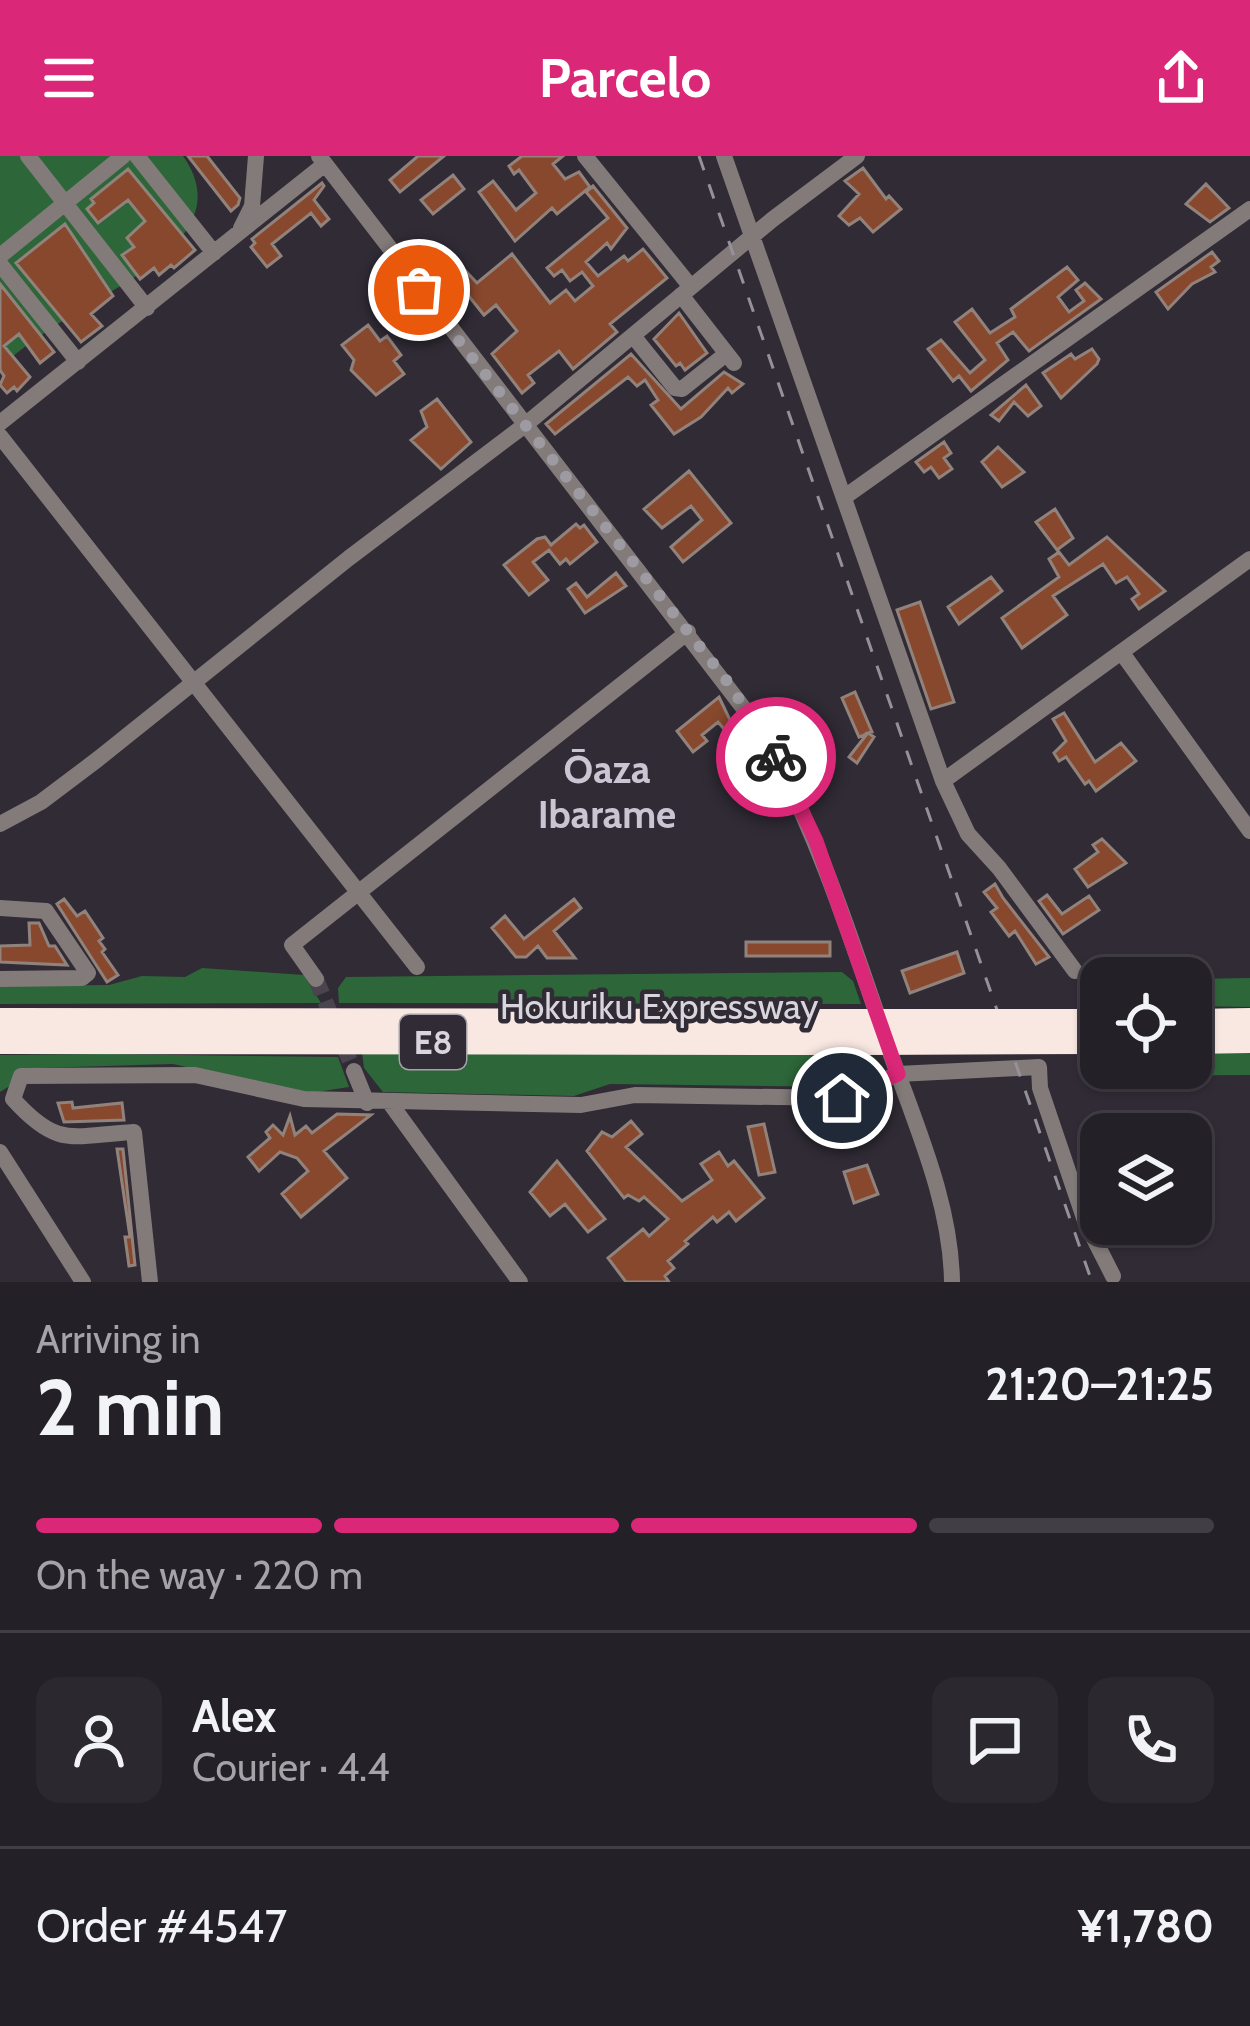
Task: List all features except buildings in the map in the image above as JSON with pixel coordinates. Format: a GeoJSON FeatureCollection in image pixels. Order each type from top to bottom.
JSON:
{"type":"FeatureCollection","features":[{"type":"Feature","properties":{"kind":"highway"},"geometry":{"type":"LineString","coordinates":[[1212,1021],[1250,1020]]}},
{"type":"Feature","properties":{"kind":"highway","name":"Hokuriku Expressway"},"geometry":{"type":"LineString","coordinates":[[0,1021],[862,1032]]}},
{"type":"Feature","properties":{"kind":"highway","name":"Hokuriku Expressway"},"geometry":{"type":"LineString","coordinates":[[0,1042],[1080,1031]]}},
{"type":"Feature","properties":{"kind":"highway"},"geometry":{"type":"LineString","coordinates":[[1212,1042],[1250,1042]]}},
{"type":"Feature","properties":{"kind":"street"},"geometry":{"type":"LineString","coordinates":[[28,156],[147,308]]}},
{"type":"Feature","properties":{"kind":"street"},"geometry":{"type":"LineString","coordinates":[[78,362],[0,260],[123,156]]}},
{"type":"Feature","properties":{"kind":"street"},"geometry":{"type":"LineString","coordinates":[[137,156],[214,254]]}},
{"type":"Feature","properties":{"kind":"street"},"geometry":{"type":"LineString","coordinates":[[238,234],[252,206],[256,156]]}},
{"type":"Feature","properties":{"kind":"street"},"geometry":{"type":"LineString","coordinates":[[584,156],[686,291],[730,359],[682,389],[675,388],[634,337]]}},
{"type":"Feature","properties":{"kind":"street"},"geometry":{"type":"LineString","coordinates":[[724,156],[943,781],[968,834],[1075,971]]}},
{"type":"Feature","properties":{"kind":"street"},"geometry":{"type":"LineString","coordinates":[[0,824],[41,802],[525,425],[857,156]]}},
{"type":"Feature","properties":{"kind":"street"},"geometry":{"type":"LineString","coordinates":[[3,413],[147,308],[322,160],[765,736],[795,793],[943,1205],[952,1282]]}},
{"type":"Feature","properties":{"kind":"street"},"geometry":{"type":"LineString","coordinates":[[846,496],[1250,209]]}},
{"type":"Feature","properties":{"kind":"street"},"geometry":{"type":"LineString","coordinates":[[0,436],[417,967]]}},
{"type":"Feature","properties":{"kind":"street"},"geometry":{"type":"LineString","coordinates":[[943,781],[1250,559]]}},
{"type":"Feature","properties":{"kind":"street"},"geometry":{"type":"LineString","coordinates":[[316,979],[292,945],[688,632]]}},
{"type":"Feature","properties":{"kind":"street"},"geometry":{"type":"LineString","coordinates":[[1122,653],[1250,831]]}},
{"type":"Feature","properties":{"kind":"street"},"geometry":{"type":"LineString","coordinates":[[0,908],[46,911],[88,974],[82,978],[0,979]]}},
{"type":"Feature","properties":{"kind":"street"},"geometry":{"type":"LineString","coordinates":[[21,1076],[195,1075],[304,1100],[581,1105],[634,1095],[842,1098],[898,1074],[1039,1066],[1040,1088],[1085,1221],[1113,1276]]}},
{"type":"Feature","properties":{"kind":"street"},"geometry":{"type":"LineString","coordinates":[[354,1070],[367,1103]]}},
{"type":"Feature","properties":{"kind":"street"},"geometry":{"type":"LineString","coordinates":[[0,1101],[6,1102],[21,1076]]}},
{"type":"Feature","properties":{"kind":"street"},"geometry":{"type":"LineString","coordinates":[[21,1076],[13,1099],[36,1125],[61,1139],[134,1132],[150,1282]]}},
{"type":"Feature","properties":{"kind":"street"},"geometry":{"type":"LineString","coordinates":[[390,1103],[520,1282]]}},
{"type":"Feature","properties":{"kind":"street"},"geometry":{"type":"LineString","coordinates":[[0,1153],[83,1282]]}},
{"type":"Feature","properties":{"kind":"green space"},"geometry":{"type":"Polygon","coordinates":[[[0,156],[183,156],[196,183],[196,208],[187,230],[147,268],[47,331],[0,367],[0,156]]]}},
{"type":"Feature","properties":{"kind":"green space"},"geometry":{"type":"Polygon","coordinates":[[[202,968],[304,975],[321,1003],[0,1004],[0,986],[109,985],[142,976],[185,977],[202,968]]]}},
{"type":"Feature","properties":{"kind":"green space"},"geometry":{"type":"Polygon","coordinates":[[[842,972],[853,981],[861,1004],[339,1003],[338,988],[346,977],[842,972]]]}},
{"type":"Feature","properties":{"kind":"green space"},"geometry":{"type":"Polygon","coordinates":[[[1250,978],[1250,1007],[1212,1006],[1212,979],[1250,978]]]}},
{"type":"Feature","properties":{"kind":"green space"},"geometry":{"type":"Polygon","coordinates":[[[867,1052],[877,1060],[877,1073],[846,1087],[610,1084],[574,1096],[383,1092],[364,1068],[362,1053],[867,1052]]]}},
{"type":"Feature","properties":{"kind":"green space"},"geometry":{"type":"Polygon","coordinates":[[[1212,1052],[1250,1052],[1250,1075],[1212,1075],[1212,1052]]]}},
{"type":"Feature","properties":{"kind":"green space"},"geometry":{"type":"Polygon","coordinates":[[[0,1055],[338,1057],[349,1087],[304,1094],[173,1064],[39,1068],[0,1092],[0,1055]]]}},
{"type":"Feature","properties":{"kind":"tunnel"},"geometry":{"type":"LineString","coordinates":[[316,979],[354,1071]]}},
{"type":"Feature","properties":{"kind":"railway"},"geometry":{"type":"LineString","coordinates":[[699,156],[1092,1282]]}},
{"type":"Feature","properties":{"kind":"way so far"},"geometry":{"type":"LineString","coordinates":[[419,290],[730,685],[776,757]]}},
{"type":"Feature","properties":{"kind":"district","name":"Ōaza Ibarame"},"geometry":{"type":"Point","coordinates":[607,792]}},
{"type":"Feature","properties":{"kind":"route"},"geometry":{"type":"LineString","coordinates":[[776,757],[816,841],[898,1074],[861,1094],[842,1098]]}}]}
